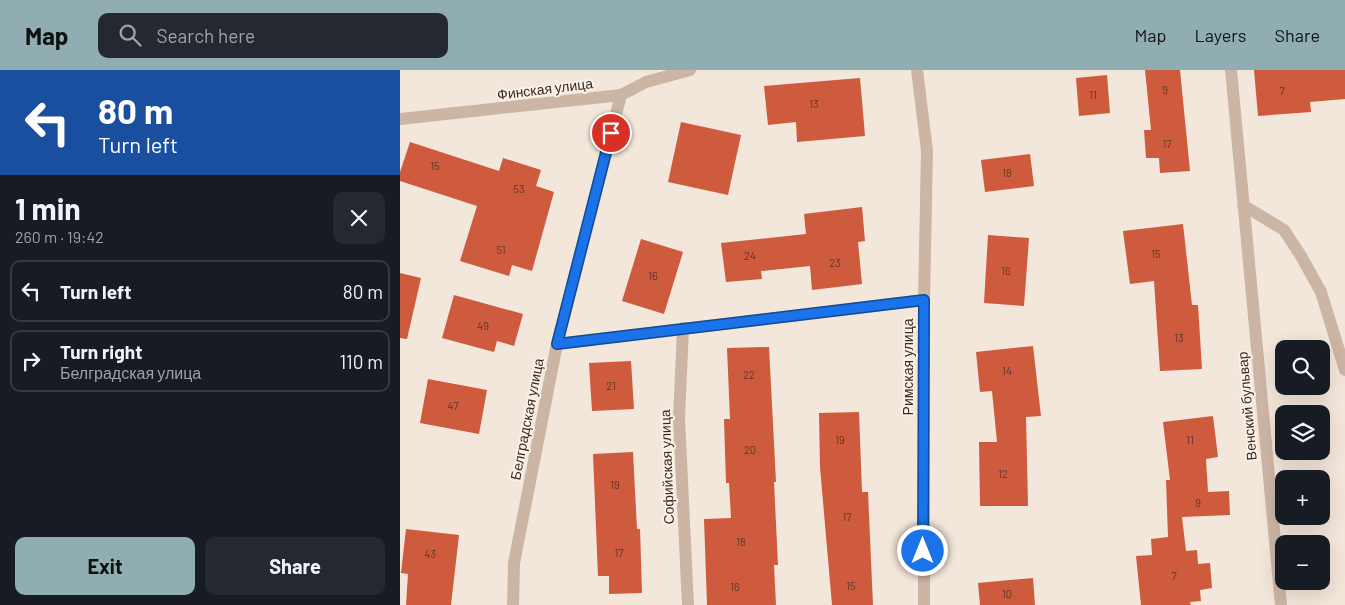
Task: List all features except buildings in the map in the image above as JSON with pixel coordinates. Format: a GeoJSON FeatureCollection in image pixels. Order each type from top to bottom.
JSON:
{"type":"FeatureCollection","features":[{"type":"Feature","properties":{"kind":"street","name":"Финская улица"},"geometry":{"type":"LineString","coordinates":[[400,119],[621,95],[646,82],[690,70]]}},
{"type":"Feature","properties":{"kind":"street","name":"Римская улица"},"geometry":{"type":"LineString","coordinates":[[918,70],[927,151],[924,300],[924,605]]}},
{"type":"Feature","properties":{"kind":"street","name":"Венский бульвар"},"geometry":{"type":"LineString","coordinates":[[1231,70],[1281,605]]}},
{"type":"Feature","properties":{"kind":"street","name":"Белградская улица"},"geometry":{"type":"LineString","coordinates":[[513,605],[514,563],[557,344],[621,95]]}},
{"type":"Feature","properties":{"kind":"street"},"geometry":{"type":"LineString","coordinates":[[1243,205],[1284,230],[1301,256],[1321,292],[1345,370]]}},
{"type":"Feature","properties":{"kind":"street"},"geometry":{"type":"LineString","coordinates":[[557,344],[924,300]]}},
{"type":"Feature","properties":{"kind":"street","name":"Софийская улица"},"geometry":{"type":"LineString","coordinates":[[682,328],[679,419],[688,605]]}},
{"type":"Feature","properties":{"kind":"route"},"geometry":{"type":"LineString","coordinates":[[611,133],[557,344],[924,300],[923,551]]}}]}
